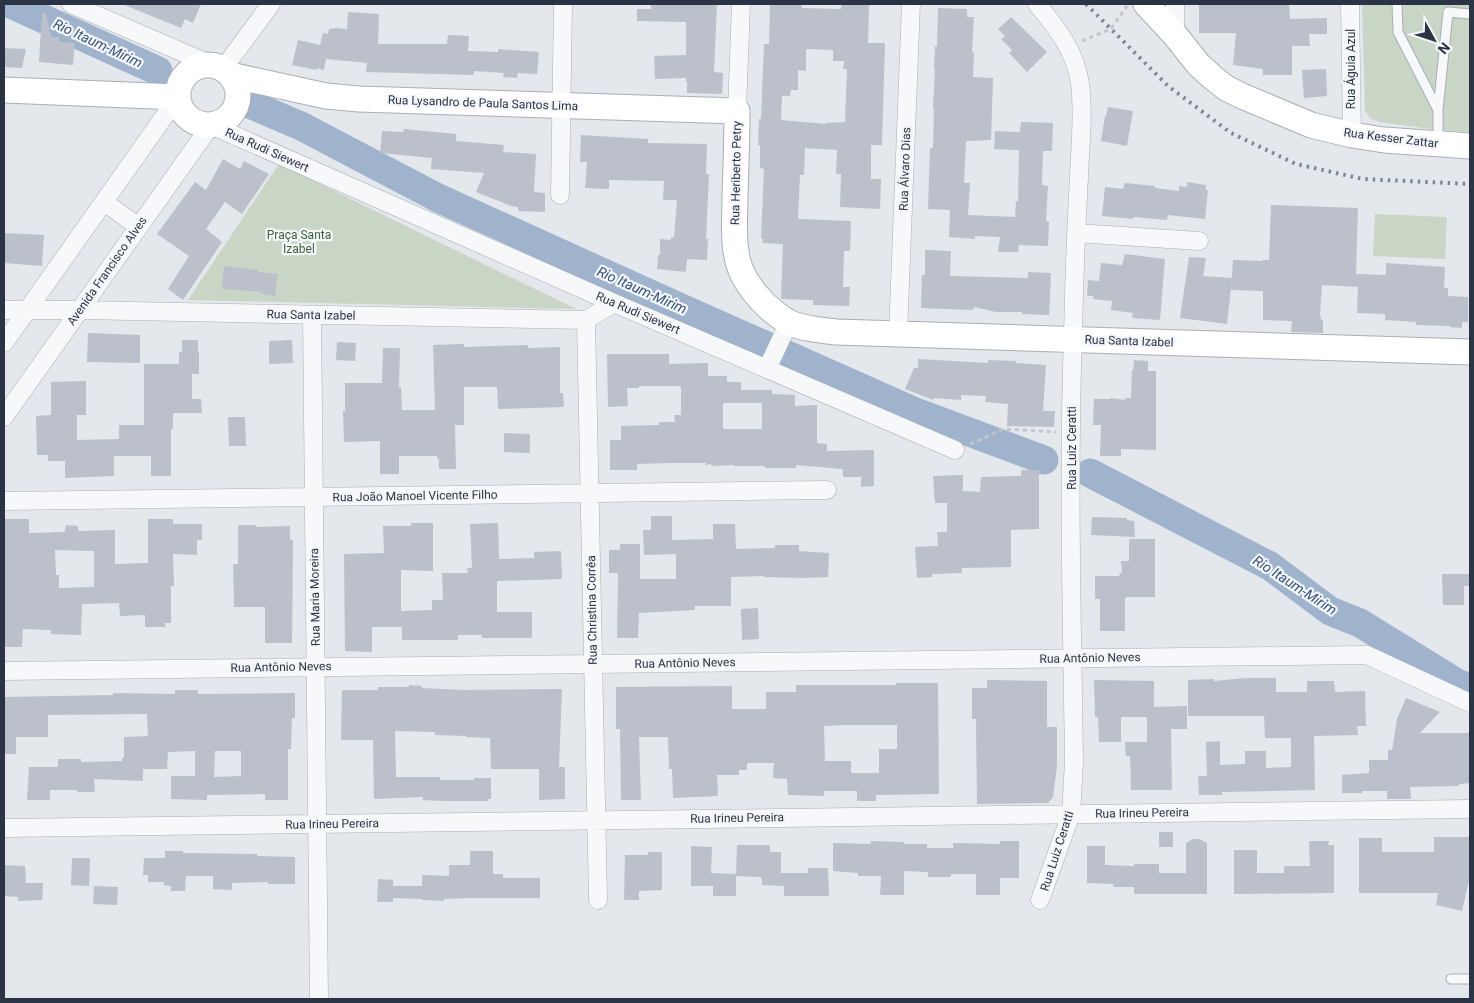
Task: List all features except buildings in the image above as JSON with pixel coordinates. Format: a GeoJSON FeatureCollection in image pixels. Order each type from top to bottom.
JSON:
{"type":"FeatureCollection","features":[{"type":"Feature","properties":{"kind":"street"},"geometry":{"type":"LineString","coordinates":[[71,4],[222,70],[235,83],[238,92],[234,110],[220,123],[211,125],[193,121],[185,115],[180,106],[179,88],[183,80],[196,68],[205,66],[222,70]]}},
{"type":"Feature","properties":{"kind":"street"},"geometry":{"type":"LineString","coordinates":[[222,70],[271,4]]}},
{"type":"Feature","properties":{"kind":"street"},"geometry":{"type":"LineString","coordinates":[[560,195],[563,4]]}},
{"type":"Feature","properties":{"kind":"street","name":"Rua Heriberto Petry"},"geometry":{"type":"LineString","coordinates":[[740,4],[734,227],[736,250],[740,268],[749,284],[774,312],[789,322]]}},
{"type":"Feature","properties":{"kind":"street","name":"Rua Álvaro Dias"},"geometry":{"type":"LineString","coordinates":[[898,334],[911,4]]}},
{"type":"Feature","properties":{"kind":"street","name":"Rua Luiz Ceratti"},"geometry":{"type":"LineString","coordinates":[[1037,4],[1068,46],[1075,61],[1080,84],[1082,116],[1076,233],[1071,432],[1074,762],[1071,814],[1040,900]]}},
{"type":"Feature","properties":{"kind":"street","name":"Rua Kesser Zattar"},"geometry":{"type":"LineString","coordinates":[[1146,4],[1175,35],[1198,64],[1226,88],[1292,118],[1318,127],[1352,135],[1384,140],[1470,146]]}},
{"type":"Feature","properties":{"kind":"street"},"geometry":{"type":"LineString","coordinates":[[1175,4],[1175,35]]}},
{"type":"Feature","properties":{"kind":"street","name":"Rua Águia Azul"},"geometry":{"type":"LineString","coordinates":[[1350,4],[1352,135]]}},
{"type":"Feature","properties":{"kind":"street","name":"Rua Lysandro de Paula Santos Lima"},"geometry":{"type":"LineString","coordinates":[[222,70],[299,91],[359,99],[738,111]]}},
{"type":"Feature","properties":{"kind":"street"},"geometry":{"type":"LineString","coordinates":[[4,90],[178,97]]}},
{"type":"Feature","properties":{"kind":"street"},"geometry":{"type":"LineString","coordinates":[[4,343],[178,97]]}},
{"type":"Feature","properties":{"kind":"street","name":"Avenida Francisco Alves"},"geometry":{"type":"LineString","coordinates":[[4,418],[211,125]]}},
{"type":"Feature","properties":{"kind":"street","name":"Rua Rudi Siewert"},"geometry":{"type":"LineString","coordinates":[[211,125],[614,303],[955,450]]}},
{"type":"Feature","properties":{"kind":"street"},"geometry":{"type":"LineString","coordinates":[[104,202],[138,227]]}},
{"type":"Feature","properties":{"kind":"street"},"geometry":{"type":"LineString","coordinates":[[1076,233],[1199,241]]}},
{"type":"Feature","properties":{"kind":"street"},"geometry":{"type":"LineString","coordinates":[[586,320],[614,303]]}},
{"type":"Feature","properties":{"kind":"street","name":"Rua Santa Izabel"},"geometry":{"type":"LineString","coordinates":[[4,310],[586,320]]}},
{"type":"Feature","properties":{"kind":"street","name":"Rua Maria Moreira"},"geometry":{"type":"LineString","coordinates":[[312,315],[319,999]]}},
{"type":"Feature","properties":{"kind":"street","name":"Rua Christina Corrêa"},"geometry":{"type":"LineString","coordinates":[[586,320],[598,900]]}},
{"type":"Feature","properties":{"kind":"street"},"geometry":{"type":"LineString","coordinates":[[767,368],[789,322]]}},
{"type":"Feature","properties":{"kind":"street","name":"Rua Santa Izabel"},"geometry":{"type":"LineString","coordinates":[[789,322],[836,332],[1470,352]]}},
{"type":"Feature","properties":{"kind":"street","name":"Rua João Manoel Vicente Filho"},"geometry":{"type":"LineString","coordinates":[[4,501],[827,490]]}},
{"type":"Feature","properties":{"kind":"street","name":"Rua Antônio Neves"},"geometry":{"type":"LineString","coordinates":[[4,671],[1367,655],[1470,703]]}},
{"type":"Feature","properties":{"kind":"street","name":"Rua Irineu Pereira"},"geometry":{"type":"LineString","coordinates":[[4,828],[1470,809]]}},
{"type":"Feature","properties":{"kind":"lane"},"geometry":{"type":"LineString","coordinates":[[1397,4],[1398,32],[1438,110]]}},
{"type":"Feature","properties":{"kind":"lane"},"geometry":{"type":"LineString","coordinates":[[1438,144],[1438,110],[1448,12],[1470,14]]}},
{"type":"Feature","properties":{"kind":"lane"},"geometry":{"type":"LineString","coordinates":[[1451,979],[1470,979]]}},
{"type":"Feature","properties":{"kind":"path"},"geometry":{"type":"LineString","coordinates":[[1068,46],[1111,29],[1129,4]]}},
{"type":"Feature","properties":{"kind":"path"},"geometry":{"type":"LineString","coordinates":[[955,450],[1004,430],[1071,432]]}},
{"type":"Feature","properties":{"kind":"green space"},"geometry":{"type":"Polygon","coordinates":[[[1362,4],[1470,4],[1470,132],[1431,129],[1379,122],[1371,119],[1365,111],[1362,4]]]}},
{"type":"Feature","properties":{"kind":"green space","name":"Praça Santa Izabel"},"geometry":{"type":"Polygon","coordinates":[[[279,164],[576,309],[188,300],[279,164]]]}},
{"type":"Feature","properties":{"kind":"green space"},"geometry":{"type":"Polygon","coordinates":[[[1375,214],[1447,217],[1445,259],[1373,256],[1375,214]]]}},
{"type":"Feature","properties":{"kind":"waterway","name":"Rio Itaum-Mirim"},"geometry":{"type":"LineString","coordinates":[[11,4],[158,71]]}},
{"type":"Feature","properties":{"kind":"waterway","name":"Rio Itaum-Mirim"},"geometry":{"type":"LineString","coordinates":[[247,103],[301,126],[438,198],[681,308],[913,411],[1044,460]]}},
{"type":"Feature","properties":{"kind":"waterway","name":"Rio Itaum-Mirim"},"geometry":{"type":"LineString","coordinates":[[1090,473],[1270,566],[1330,611],[1360,623],[1457,683],[1470,688]]}},
{"type":"Feature","properties":{"kind":"railway"},"geometry":{"type":"LineString","coordinates":[[1086,4],[1168,86],[1231,133],[1296,164],[1363,179],[1470,184]]}}]}
